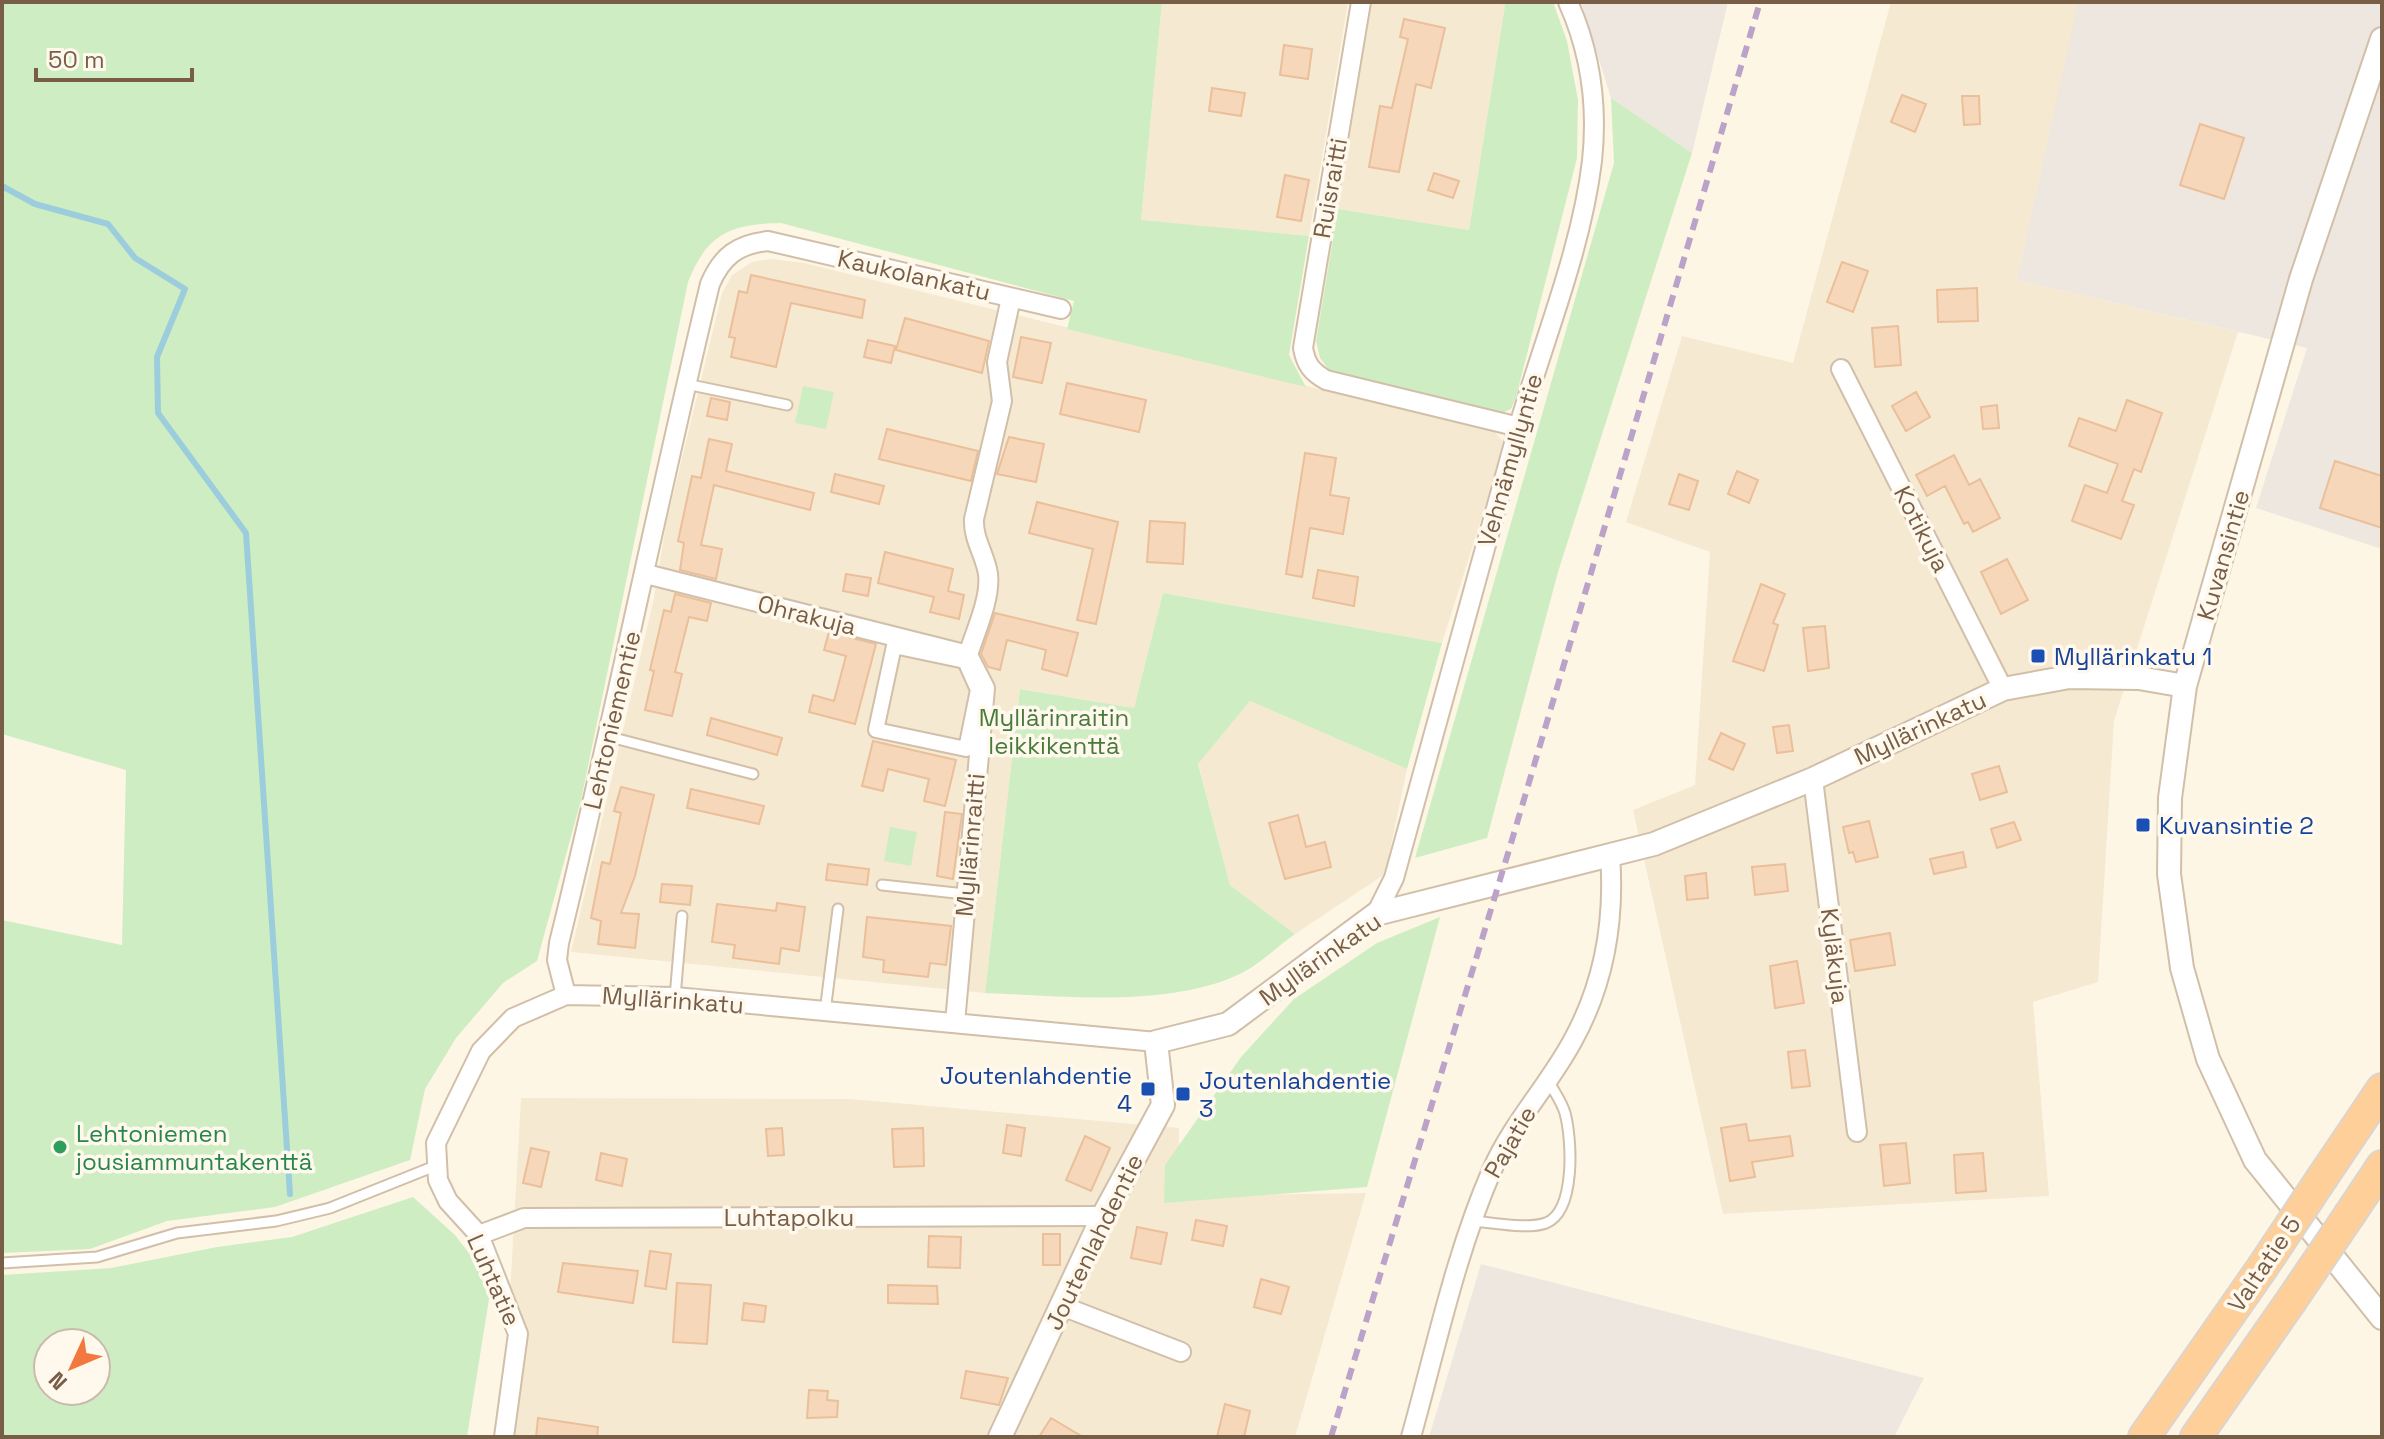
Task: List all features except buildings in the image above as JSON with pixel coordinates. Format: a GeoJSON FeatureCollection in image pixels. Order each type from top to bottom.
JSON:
{"type":"FeatureCollection","features":[{"type":"Feature","properties":{"kind":"highway","name":"Valtatie 5"},"geometry":{"type":"LineString","coordinates":[[2144,1437],[2382,1089]]}},
{"type":"Feature","properties":{"kind":"highway","name":"Valtatie 5"},"geometry":{"type":"LineString","coordinates":[[2196,1437],[2382,1166]]}},
{"type":"Feature","properties":{"kind":"street","name":"Ruisraitti"},"geometry":{"type":"LineString","coordinates":[[1361,2],[1303,348],[1313,373],[1326,380],[1519,427]]}},
{"type":"Feature","properties":{"kind":"street","name":"Vehnämyllyntie"},"geometry":{"type":"LineString","coordinates":[[1376,914],[1394,878],[1519,427],[1584,209],[1592,160],[1594,100],[1589,62],[1568,2]]}},
{"type":"Feature","properties":{"kind":"street","name":"Kuvansintie"},"geometry":{"type":"LineString","coordinates":[[2382,39],[2301,279],[2185,686],[2170,798],[2169,874],[2182,968],[2208,1059],[2255,1160],[2382,1318]]}},
{"type":"Feature","properties":{"kind":"street","name":"Kaukolankatu"},"geometry":{"type":"LineString","coordinates":[[768,241],[1061,309]]}},
{"type":"Feature","properties":{"kind":"street","name":"Lehtoniementie"},"geometry":{"type":"LineString","coordinates":[[566,995],[557,960],[559,943],[610,737],[646,574],[656,506],[710,284],[718,266],[746,243],[768,241]]}},
{"type":"Feature","properties":{"kind":"street"},"geometry":{"type":"LineString","coordinates":[[968,655],[988,587],[985,564],[973,532],[974,519],[1002,401],[997,362],[1011,298]]}},
{"type":"Feature","properties":{"kind":"street","name":"Kotikuja"},"geometry":{"type":"LineString","coordinates":[[1841,369],[2003,689]]}},
{"type":"Feature","properties":{"kind":"street","name":"Ohrakuja"},"geometry":{"type":"LineString","coordinates":[[646,574],[968,655]]}},
{"type":"Feature","properties":{"kind":"street"},"geometry":{"type":"LineString","coordinates":[[894,646],[965,661],[978,690],[966,749],[876,730],[894,646]]}},
{"type":"Feature","properties":{"kind":"street","name":"Myllärinraitti"},"geometry":{"type":"LineString","coordinates":[[955,1023],[985,688],[968,655]]}},
{"type":"Feature","properties":{"kind":"street","name":"Myllärinkatu"},"geometry":{"type":"LineString","coordinates":[[566,995],[675,997],[1156,1042],[1228,1024],[1376,914],[1654,844],[1813,779],[2003,689],[2069,677],[2139,678],[2185,686]]}},
{"type":"Feature","properties":{"kind":"street","name":"Kyläkuja"},"geometry":{"type":"LineString","coordinates":[[1813,779],[1857,1132]]}},
{"type":"Feature","properties":{"kind":"street","name":"Pajatie"},"geometry":{"type":"LineString","coordinates":[[1411,1437],[1471,1221],[1493,1167],[1572,1042],[1595,992],[1611,935],[1613,898],[1610,855]]}},
{"type":"Feature","properties":{"kind":"street"},"geometry":{"type":"LineString","coordinates":[[437,1173],[436,1143],[481,1051],[513,1018],[566,995]]}},
{"type":"Feature","properties":{"kind":"street","name":"Joutenlahdentie"},"geometry":{"type":"LineString","coordinates":[[1000,1437],[1103,1216],[1163,1105],[1156,1042]]}},
{"type":"Feature","properties":{"kind":"street","name":"Luhtatie"},"geometry":{"type":"LineString","coordinates":[[437,1173],[448,1201],[479,1235],[518,1334],[504,1437]]}},
{"type":"Feature","properties":{"kind":"street","name":"Luhtapolku"},"geometry":{"type":"LineString","coordinates":[[479,1235],[524,1218],[1103,1216]]}},
{"type":"Feature","properties":{"kind":"street"},"geometry":{"type":"LineString","coordinates":[[1062,1306],[1181,1352]]}},
{"type":"Feature","properties":{"kind":"lane"},"geometry":{"type":"LineString","coordinates":[[686,384],[787,405]]}},
{"type":"Feature","properties":{"kind":"lane"},"geometry":{"type":"LineString","coordinates":[[610,737],[753,774]]}},
{"type":"Feature","properties":{"kind":"lane"},"geometry":{"type":"LineString","coordinates":[[882,885],[965,894]]}},
{"type":"Feature","properties":{"kind":"lane"},"geometry":{"type":"LineString","coordinates":[[825,1013],[838,909]]}},
{"type":"Feature","properties":{"kind":"lane"},"geometry":{"type":"LineString","coordinates":[[675,997],[682,916]]}},
{"type":"Feature","properties":{"kind":"lane"},"geometry":{"type":"LineString","coordinates":[[1471,1221],[1546,1223],[1559,1213],[1566,1196],[1570,1156],[1565,1112],[1548,1080]]}},
{"type":"Feature","properties":{"kind":"lane"},"geometry":{"type":"LineString","coordinates":[[2,1263],[97,1257],[177,1233],[276,1221],[330,1208],[437,1173]]}},
{"type":"Feature","properties":{"kind":"shaded area"},"geometry":{"type":"Polygon","coordinates":[[[1162,2],[1348,2],[1309,236],[1141,221],[1162,2]]]}},
{"type":"Feature","properties":{"kind":"shaded area"},"geometry":{"type":"Polygon","coordinates":[[[1371,2],[1505,4],[1469,230],[1338,209],[1371,2]]]}},
{"type":"Feature","properties":{"kind":"shaded area"},"geometry":{"type":"Polygon","coordinates":[[[1581,2],[1728,2],[1692,153],[1611,98],[1581,2]]]}},
{"type":"Feature","properties":{"kind":"shaded area"},"geometry":{"type":"Polygon","coordinates":[[[1891,2],[2079,2],[2017,280],[2238,332],[2114,721],[2098,982],[2033,1002],[2049,1196],[1723,1214],[1633,810],[1695,785],[1710,552],[1626,522],[1682,336],[1793,363],[1891,2]]]}},
{"type":"Feature","properties":{"kind":"shaded area"},"geometry":{"type":"Polygon","coordinates":[[[2078,2],[2382,2],[2382,549],[2256,508],[2307,348],[2017,280],[2078,2]]]}},
{"type":"Feature","properties":{"kind":"shaded area"},"geometry":{"type":"Polygon","coordinates":[[[771,259],[804,263],[1495,432],[1505,444],[1442,643],[1163,593],[1134,708],[1020,689],[985,993],[571,952],[654,598],[666,524],[722,293],[732,275],[752,262],[771,259]]]}},
{"type":"Feature","properties":{"kind":"shaded area"},"geometry":{"type":"Polygon","coordinates":[[[1250,701],[1407,769],[1385,874],[1295,934],[1230,885],[1198,763],[1250,701]]]}},
{"type":"Feature","properties":{"kind":"shaded area"},"geometry":{"type":"Polygon","coordinates":[[[521,1098],[851,1099],[1179,1128],[1179,1196],[1366,1193],[1295,1437],[502,1437],[521,1098]]]}},
{"type":"Feature","properties":{"kind":"shaded area"},"geometry":{"type":"Polygon","coordinates":[[[1481,1264],[1924,1378],[1894,1437],[1429,1437],[1481,1264]]]}},
{"type":"Feature","properties":{"kind":"green space"},"geometry":{"type":"Polygon","coordinates":[[[2,2],[1162,2],[1141,220],[1309,236],[1289,355],[1306,387],[1067,329],[1074,301],[781,223],[748,226],[722,235],[703,253],[688,282],[581,800],[537,961],[503,983],[456,1038],[425,1089],[410,1160],[275,1207],[167,1221],[90,1249],[2,1253],[2,920],[122,945],[126,770],[2,734],[2,2]]]}},
{"type":"Feature","properties":{"kind":"green space"},"geometry":{"type":"Polygon","coordinates":[[[1491,2],[1553,2],[1567,41],[1578,100],[1577,158],[1516,397],[1511,409],[1500,414],[1329,370],[1320,358],[1316,341],[1338,209],[1469,230],[1505,5],[1491,2]]]}},
{"type":"Feature","properties":{"kind":"green space"},"geometry":{"type":"Polygon","coordinates":[[[1611,98],[1692,153],[1558,572],[1487,838],[1415,858],[1614,163],[1611,98]]]}},
{"type":"Feature","properties":{"kind":"green space"},"geometry":{"type":"Polygon","coordinates":[[[803,386],[834,392],[826,429],[795,423],[803,386]]]}},
{"type":"Feature","properties":{"kind":"green space","name":"Myllärinraitin leikkikenttä"},"geometry":{"type":"Polygon","coordinates":[[[1163,593],[1442,643],[1407,769],[1250,701],[1198,764],[1230,885],[1295,934],[1240,974],[1180,992],[1115,997],[985,993],[1020,689],[1134,708],[1163,593]]]}},
{"type":"Feature","properties":{"kind":"green space"},"geometry":{"type":"Polygon","coordinates":[[[890,827],[917,832],[911,866],[884,861],[890,827]]]}},
{"type":"Feature","properties":{"kind":"green space"},"geometry":{"type":"Polygon","coordinates":[[[1440,917],[1367,1187],[1164,1203],[1165,1165],[1241,1057],[1294,999],[1377,943],[1440,917]]]}},
{"type":"Feature","properties":{"kind":"green space"},"geometry":{"type":"Polygon","coordinates":[[[413,1197],[455,1235],[482,1270],[489,1299],[467,1437],[2,1437],[2,1275],[111,1268],[217,1247],[292,1237],[413,1197]]]}},
{"type":"Feature","properties":{"kind":"waterway"},"geometry":{"type":"LineString","coordinates":[[2,186],[35,204],[108,224],[135,258],[185,289],[157,357],[158,413],[246,533],[290,1194]]}},
{"type":"Feature","properties":{"kind":"railway"},"geometry":{"type":"LineString","coordinates":[[1331,1437],[1509,850],[1760,2]]}},
{"type":"Feature","properties":{"kind":"place","name":"Myllärinkatu 1"},"geometry":{"type":"Point","coordinates":[2038,656]}},
{"type":"Feature","properties":{"kind":"place","name":"Kuvansintie 2"},"geometry":{"type":"Point","coordinates":[2143,825]}},
{"type":"Feature","properties":{"kind":"place","name":"Joutenlahdentie 4"},"geometry":{"type":"Point","coordinates":[1148,1089]}},
{"type":"Feature","properties":{"kind":"place","name":"Joutenlahdentie 3"},"geometry":{"type":"Point","coordinates":[1183,1094]}},
{"type":"Feature","properties":{"kind":"place","name":"Lehtoniemen jousiammuntakenttä"},"geometry":{"type":"Point","coordinates":[60,1147]}}]}
